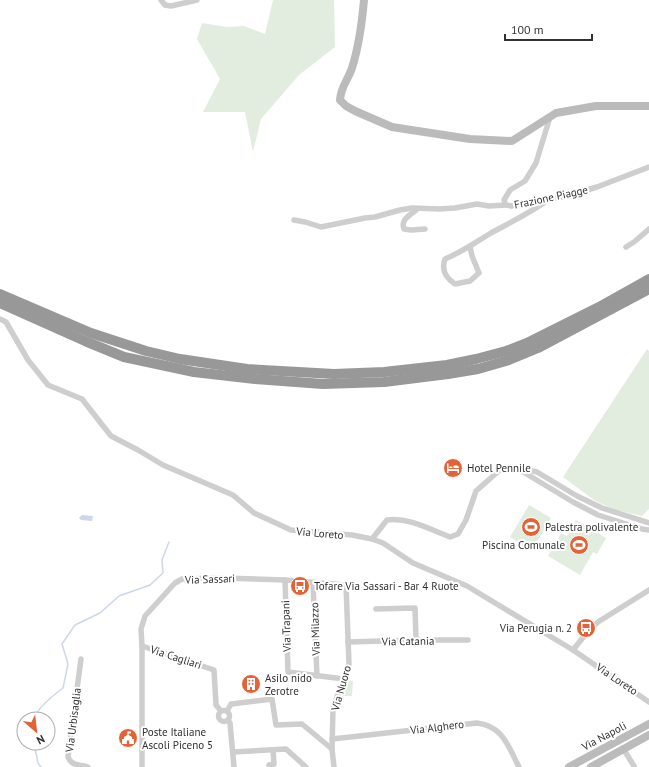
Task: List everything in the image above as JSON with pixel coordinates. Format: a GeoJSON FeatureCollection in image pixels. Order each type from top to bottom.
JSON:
{"type":"FeatureCollection","features":[{"type":"Feature","properties":{"kind":"highway"},"geometry":{"type":"LineString","coordinates":[[0,294],[91,333],[146,351],[180,360],[253,370],[334,374],[384,372],[447,365],[506,351],[528,343],[649,280]]}},
{"type":"Feature","properties":{"kind":"highway"},"geometry":{"type":"LineString","coordinates":[[0,303],[124,357],[194,372],[255,379],[323,384],[384,382],[478,369],[509,360],[538,348],[649,289]]}},
{"type":"Feature","properties":{"kind":"street"},"geometry":{"type":"LineString","coordinates":[[161,0],[165,5],[171,6],[197,0]]}},
{"type":"Feature","properties":{"kind":"street"},"geometry":{"type":"LineString","coordinates":[[364,0],[356,53],[351,70],[341,90],[340,100],[346,106],[373,120],[392,126],[470,139],[512,141],[556,113],[596,106],[649,106]]}},
{"type":"Feature","properties":{"kind":"street","name":"Frazione Piagge"},"geometry":{"type":"LineString","coordinates":[[550,118],[536,164],[525,181],[510,190],[504,200],[506,206],[567,196],[649,168]]}},
{"type":"Feature","properties":{"kind":"street"},"geometry":{"type":"LineString","coordinates":[[470,246],[472,256],[479,273],[470,281],[455,284],[444,273],[445,259],[530,212],[550,199]]}},
{"type":"Feature","properties":{"kind":"street"},"geometry":{"type":"LineString","coordinates":[[294,220],[321,227],[376,217],[400,210],[455,208],[477,204],[506,206]]}},
{"type":"Feature","properties":{"kind":"street"},"geometry":{"type":"LineString","coordinates":[[417,209],[403,221],[402,225],[404,229],[411,230],[425,228]]}},
{"type":"Feature","properties":{"kind":"street"},"geometry":{"type":"LineString","coordinates":[[626,247],[649,229]]}},
{"type":"Feature","properties":{"kind":"street","name":"Via Loreto"},"geometry":{"type":"LineString","coordinates":[[0,319],[6,322],[28,360],[48,385],[82,399],[111,436],[163,465],[233,495],[254,513],[291,530],[352,535],[372,539],[382,543],[413,563],[467,586],[573,650],[649,702]]}},
{"type":"Feature","properties":{"kind":"street"},"geometry":{"type":"LineString","coordinates":[[516,467],[573,502],[598,515],[649,530]]}},
{"type":"Feature","properties":{"kind":"street"},"geometry":{"type":"LineString","coordinates":[[372,539],[387,520],[396,519],[414,523],[450,537],[458,534],[466,520],[475,496],[481,493],[482,487],[501,469],[516,467],[537,472],[577,496],[602,508],[647,523],[642,529]]}},
{"type":"Feature","properties":{"kind":"street"},"geometry":{"type":"LineString","coordinates":[[573,502],[577,496]]}},
{"type":"Feature","properties":{"kind":"street","name":"Via Sassari"},"geometry":{"type":"LineString","coordinates":[[142,767],[141,629],[145,616],[175,583],[182,579],[222,578],[285,580],[346,585]]}},
{"type":"Feature","properties":{"kind":"street","name":"Via Trapani"},"geometry":{"type":"LineString","coordinates":[[285,580],[288,672],[317,676]]}},
{"type":"Feature","properties":{"kind":"street","name":"Via Milazzo"},"geometry":{"type":"LineString","coordinates":[[313,583],[317,676]]}},
{"type":"Feature","properties":{"kind":"street","name":"Via Nuoro"},"geometry":{"type":"LineString","coordinates":[[334,767],[332,749],[333,708],[349,664],[346,585]]}},
{"type":"Feature","properties":{"kind":"street"},"geometry":{"type":"LineString","coordinates":[[573,650],[589,630],[598,622],[649,590]]}},
{"type":"Feature","properties":{"kind":"street"},"geometry":{"type":"LineString","coordinates":[[376,609],[415,608],[416,640]]}},
{"type":"Feature","properties":{"kind":"street","name":"Via Catania"},"geometry":{"type":"LineString","coordinates":[[348,642],[468,640]]}},
{"type":"Feature","properties":{"kind":"street","name":"Via Cagliari"},"geometry":{"type":"LineString","coordinates":[[142,646],[214,670],[216,705],[229,714],[228,720],[230,723],[234,767]]}},
{"type":"Feature","properties":{"kind":"street","name":"Via Urbisaglia"},"geometry":{"type":"LineString","coordinates":[[81,659],[68,757],[70,762],[73,764],[88,767]]}},
{"type":"Feature","properties":{"kind":"street"},"geometry":{"type":"LineString","coordinates":[[317,676],[344,679]]}},
{"type":"Feature","properties":{"kind":"street"},"geometry":{"type":"LineString","coordinates":[[224,711],[231,704],[272,699],[276,725],[302,724],[332,749]]}},
{"type":"Feature","properties":{"kind":"street","name":"Via Cagliari"},"geometry":{"type":"LineString","coordinates":[[224,711],[218,716],[220,720],[228,720]]}},
{"type":"Feature","properties":{"kind":"street","name":"Via Alghero"},"geometry":{"type":"LineString","coordinates":[[332,739],[477,723],[487,724],[502,736],[519,767]]}},
{"type":"Feature","properties":{"kind":"street","name":"Via Napoli"},"geometry":{"type":"LineString","coordinates":[[569,767],[649,724]]}},
{"type":"Feature","properties":{"kind":"street","name":"Via Napoli"},"geometry":{"type":"LineString","coordinates":[[591,767],[649,735]]}},
{"type":"Feature","properties":{"kind":"street"},"geometry":{"type":"LineString","coordinates":[[233,752],[286,749],[306,767]]}},
{"type":"Feature","properties":{"kind":"street"},"geometry":{"type":"LineString","coordinates":[[269,767],[268,765],[274,764],[273,750]]}},
{"type":"Feature","properties":{"kind":"street"},"geometry":{"type":"LineString","coordinates":[[624,750],[634,766]]}},
{"type":"Feature","properties":{"kind":"shaded area"},"geometry":{"type":"Polygon","coordinates":[[[273,0],[334,0],[335,47],[299,75],[261,119],[253,152],[245,112],[203,112],[220,79],[197,39],[202,23],[227,27],[244,26],[265,34],[273,0]]]}},
{"type":"Feature","properties":{"kind":"shaded area"},"geometry":{"type":"Polygon","coordinates":[[[647,349],[649,351],[649,509],[642,516],[612,509],[594,500],[563,477],[647,349]]]}},
{"type":"Feature","properties":{"kind":"shaded area","name":"Palestra polivalente"},"geometry":{"type":"Polygon","coordinates":[[[529,505],[551,518],[532,550],[510,537],[529,505]]]}},
{"type":"Feature","properties":{"kind":"shaded area","name":"Piscina Comunale"},"geometry":{"type":"Polygon","coordinates":[[[576,520],[606,538],[597,554],[593,552],[580,575],[548,556],[561,533],[567,536],[576,520]]]}},
{"type":"Feature","properties":{"kind":"shaded area"},"geometry":{"type":"Polygon","coordinates":[[[348,680],[353,681],[352,696],[343,696],[348,680]]]}},
{"type":"Feature","properties":{"kind":"water"},"geometry":{"type":"Polygon","coordinates":[[[82,515],[93,516],[92,521],[81,520],[79,518],[82,515]]]}},
{"type":"Feature","properties":{"kind":"waterway"},"geometry":{"type":"LineString","coordinates":[[38,711],[63,688],[68,664],[62,644],[75,625],[100,613],[119,596],[150,585],[163,573],[162,560],[169,542]]}},
{"type":"Feature","properties":{"kind":"waterway"},"geometry":{"type":"LineString","coordinates":[[36,751],[38,763],[41,767]]}},
{"type":"Feature","properties":{"kind":"place","name":"Hotel Pennile"},"geometry":{"type":"Point","coordinates":[453,468]}},
{"type":"Feature","properties":{"kind":"place","name":"Palestra polivalente"},"geometry":{"type":"Point","coordinates":[531,527]}},
{"type":"Feature","properties":{"kind":"place","name":"Piscina Comunale"},"geometry":{"type":"Point","coordinates":[579,545]}},
{"type":"Feature","properties":{"kind":"place","name":"Tofare Via Sassari - Bar 4 Ruote"},"geometry":{"type":"Point","coordinates":[300,586]}},
{"type":"Feature","properties":{"kind":"place","name":"Via Perugia n. 2"},"geometry":{"type":"Point","coordinates":[586,628]}},
{"type":"Feature","properties":{"kind":"place","name":"Asilo nido Zerotre"},"geometry":{"type":"Point","coordinates":[251,684]}},
{"type":"Feature","properties":{"kind":"place","name":"Poste Italiane Ascoli Piceno 5"},"geometry":{"type":"Point","coordinates":[128,738]}}]}
